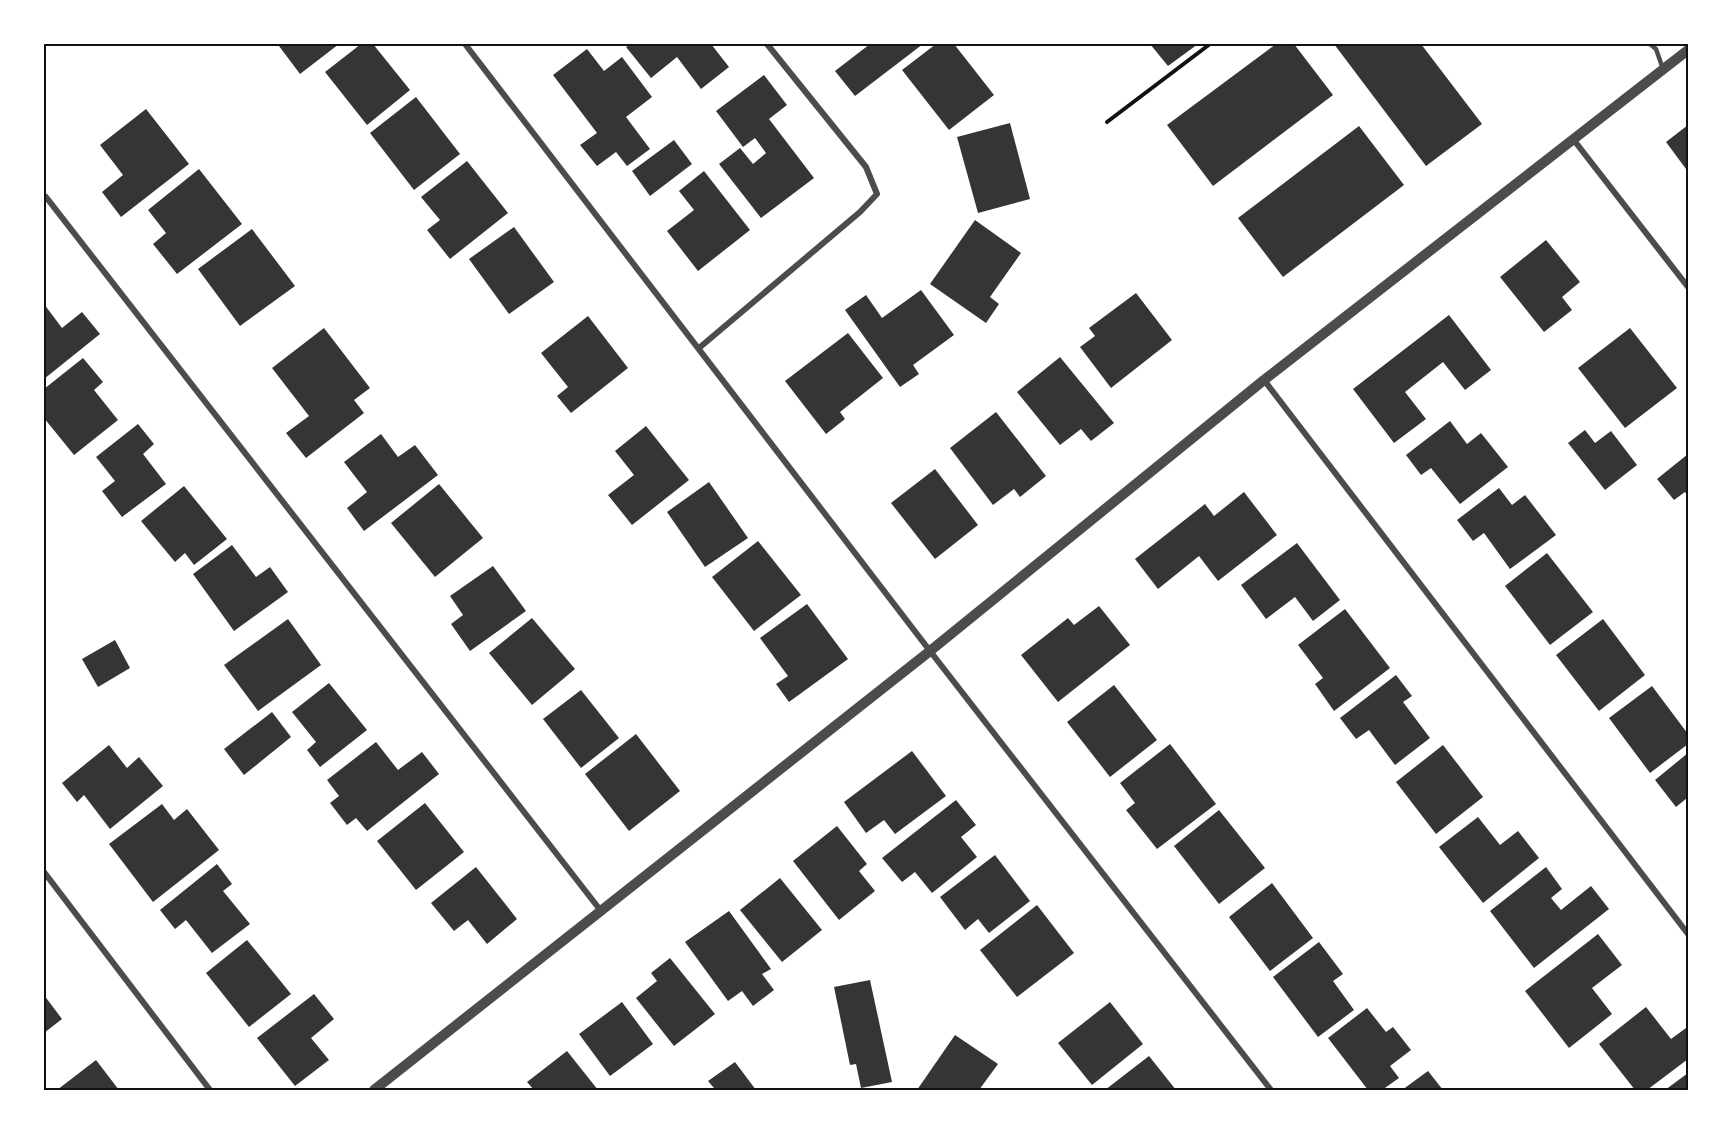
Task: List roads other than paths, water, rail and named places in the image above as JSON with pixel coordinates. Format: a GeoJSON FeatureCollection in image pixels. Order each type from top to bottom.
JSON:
{"type":"FeatureCollection","features":[{"type":"Feature","properties":{"kind":"street"},"geometry":{"type":"LineString","coordinates":[[465,44],[930,651],[1271,1090]]}},
{"type":"Feature","properties":{"kind":"street"},"geometry":{"type":"LineString","coordinates":[[699,348],[860,212],[877,194],[866,167],[767,44]]}},
{"type":"Feature","properties":{"kind":"street"},"geometry":{"type":"LineString","coordinates":[[374,1090],[930,651],[1263,380],[1689,50]]}},
{"type":"Feature","properties":{"kind":"street"},"geometry":{"type":"LineString","coordinates":[[1573,138],[1689,287]]}},
{"type":"Feature","properties":{"kind":"street"},"geometry":{"type":"LineString","coordinates":[[46,197],[601,911]]}},
{"type":"Feature","properties":{"kind":"street"},"geometry":{"type":"LineString","coordinates":[[1263,380],[1689,934]]}},
{"type":"Feature","properties":{"kind":"street"},"geometry":{"type":"LineString","coordinates":[[44,872],[210,1090]]}},
{"type":"Feature","properties":{"kind":"lane"},"geometry":{"type":"LineString","coordinates":[[1650,44],[1656,50],[1664,69]]}}]}
